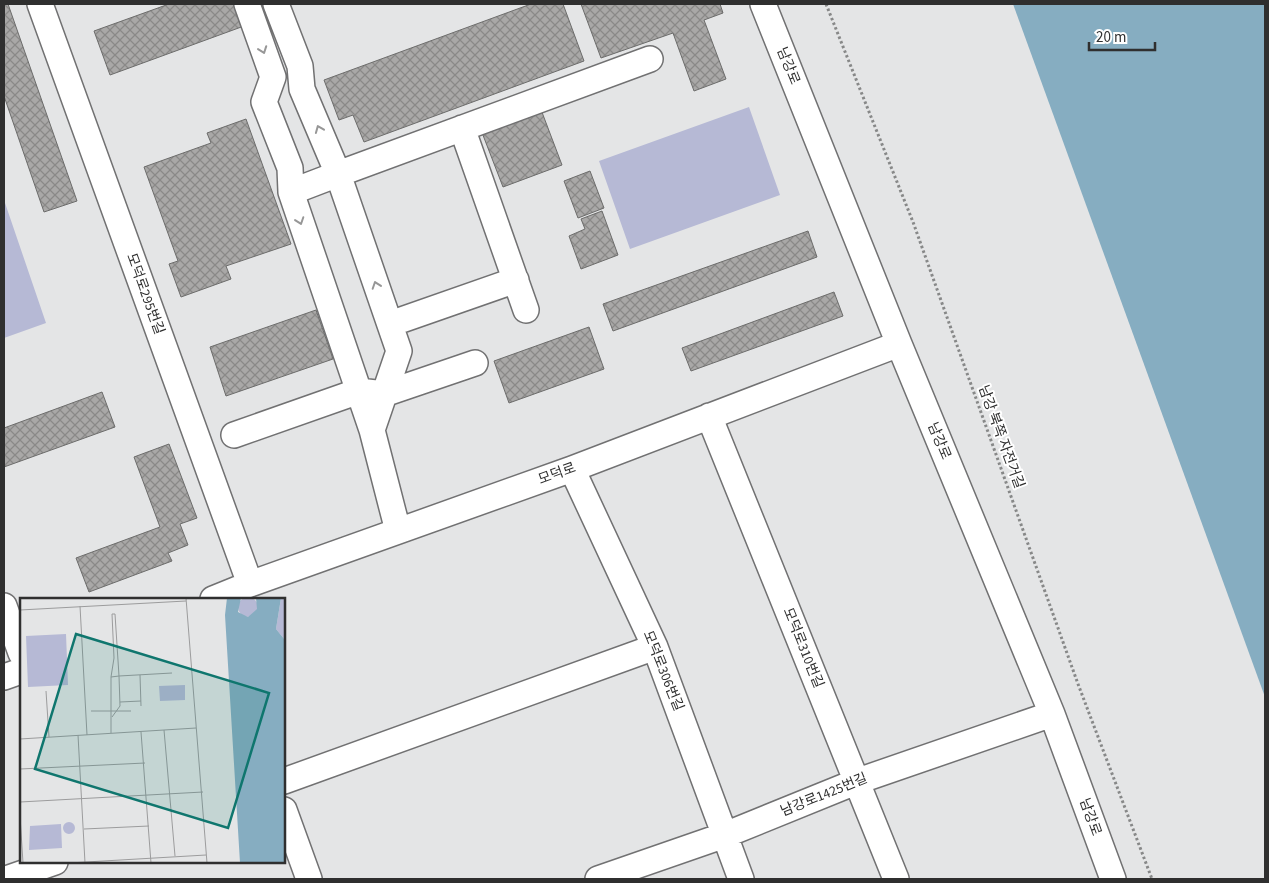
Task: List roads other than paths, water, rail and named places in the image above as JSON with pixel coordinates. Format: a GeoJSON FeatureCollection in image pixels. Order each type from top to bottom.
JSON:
{"type":"FeatureCollection","features":[{"type":"Feature","properties":{"kind":"street","name":"모덕로295번길"},"geometry":{"type":"LineString","coordinates":[[40,4],[250,584]]}},
{"type":"Feature","properties":{"kind":"street"},"geometry":{"type":"LineString","coordinates":[[247,4],[273,77],[264,102],[290,168],[291,192],[372,430],[398,531]]}},
{"type":"Feature","properties":{"kind":"street"},"geometry":{"type":"LineString","coordinates":[[276,4],[300,66],[302,89],[338,174],[399,351],[372,430]]}},
{"type":"Feature","properties":{"kind":"street","name":"남강로"},"geometry":{"type":"LineString","coordinates":[[763,4],[899,344],[1052,714],[1113,879]]}},
{"type":"Feature","properties":{"kind":"street"},"geometry":{"type":"LineString","coordinates":[[291,192],[650,59]]}},
{"type":"Feature","properties":{"kind":"street"},"geometry":{"type":"LineString","coordinates":[[462,128],[526,310]]}},
{"type":"Feature","properties":{"kind":"street"},"geometry":{"type":"LineString","coordinates":[[390,324],[516,280]]}},
{"type":"Feature","properties":{"kind":"street","name":"모덕로"},"geometry":{"type":"LineString","coordinates":[[215,598],[572,469],[899,344]]}},
{"type":"Feature","properties":{"kind":"street"},"geometry":{"type":"LineString","coordinates":[[234,435],[359,391],[384,394],[475,363]]}},
{"type":"Feature","properties":{"kind":"street","name":"모덕로310번길"},"geometry":{"type":"LineString","coordinates":[[709,416],[896,879]]}},
{"type":"Feature","properties":{"kind":"street","name":"모덕로306번길"},"geometry":{"type":"LineString","coordinates":[[572,469],[655,647],[741,879]]}},
{"type":"Feature","properties":{"kind":"street"},"geometry":{"type":"LineString","coordinates":[[4,606],[20,650]]}},
{"type":"Feature","properties":{"kind":"street"},"geometry":{"type":"LineString","coordinates":[[285,780],[655,647]]}},
{"type":"Feature","properties":{"kind":"street"},"geometry":{"type":"LineString","coordinates":[[4,677],[20,671]]}},
{"type":"Feature","properties":{"kind":"street","name":"남강로1425번길"},"geometry":{"type":"LineString","coordinates":[[598,879],[725,835],[858,781],[1052,714]]}},
{"type":"Feature","properties":{"kind":"street"},"geometry":{"type":"LineString","coordinates":[[285,813],[309,879]]}},
{"type":"Feature","properties":{"kind":"street"},"geometry":{"type":"LineString","coordinates":[[6,879],[52,863]]}}]}
